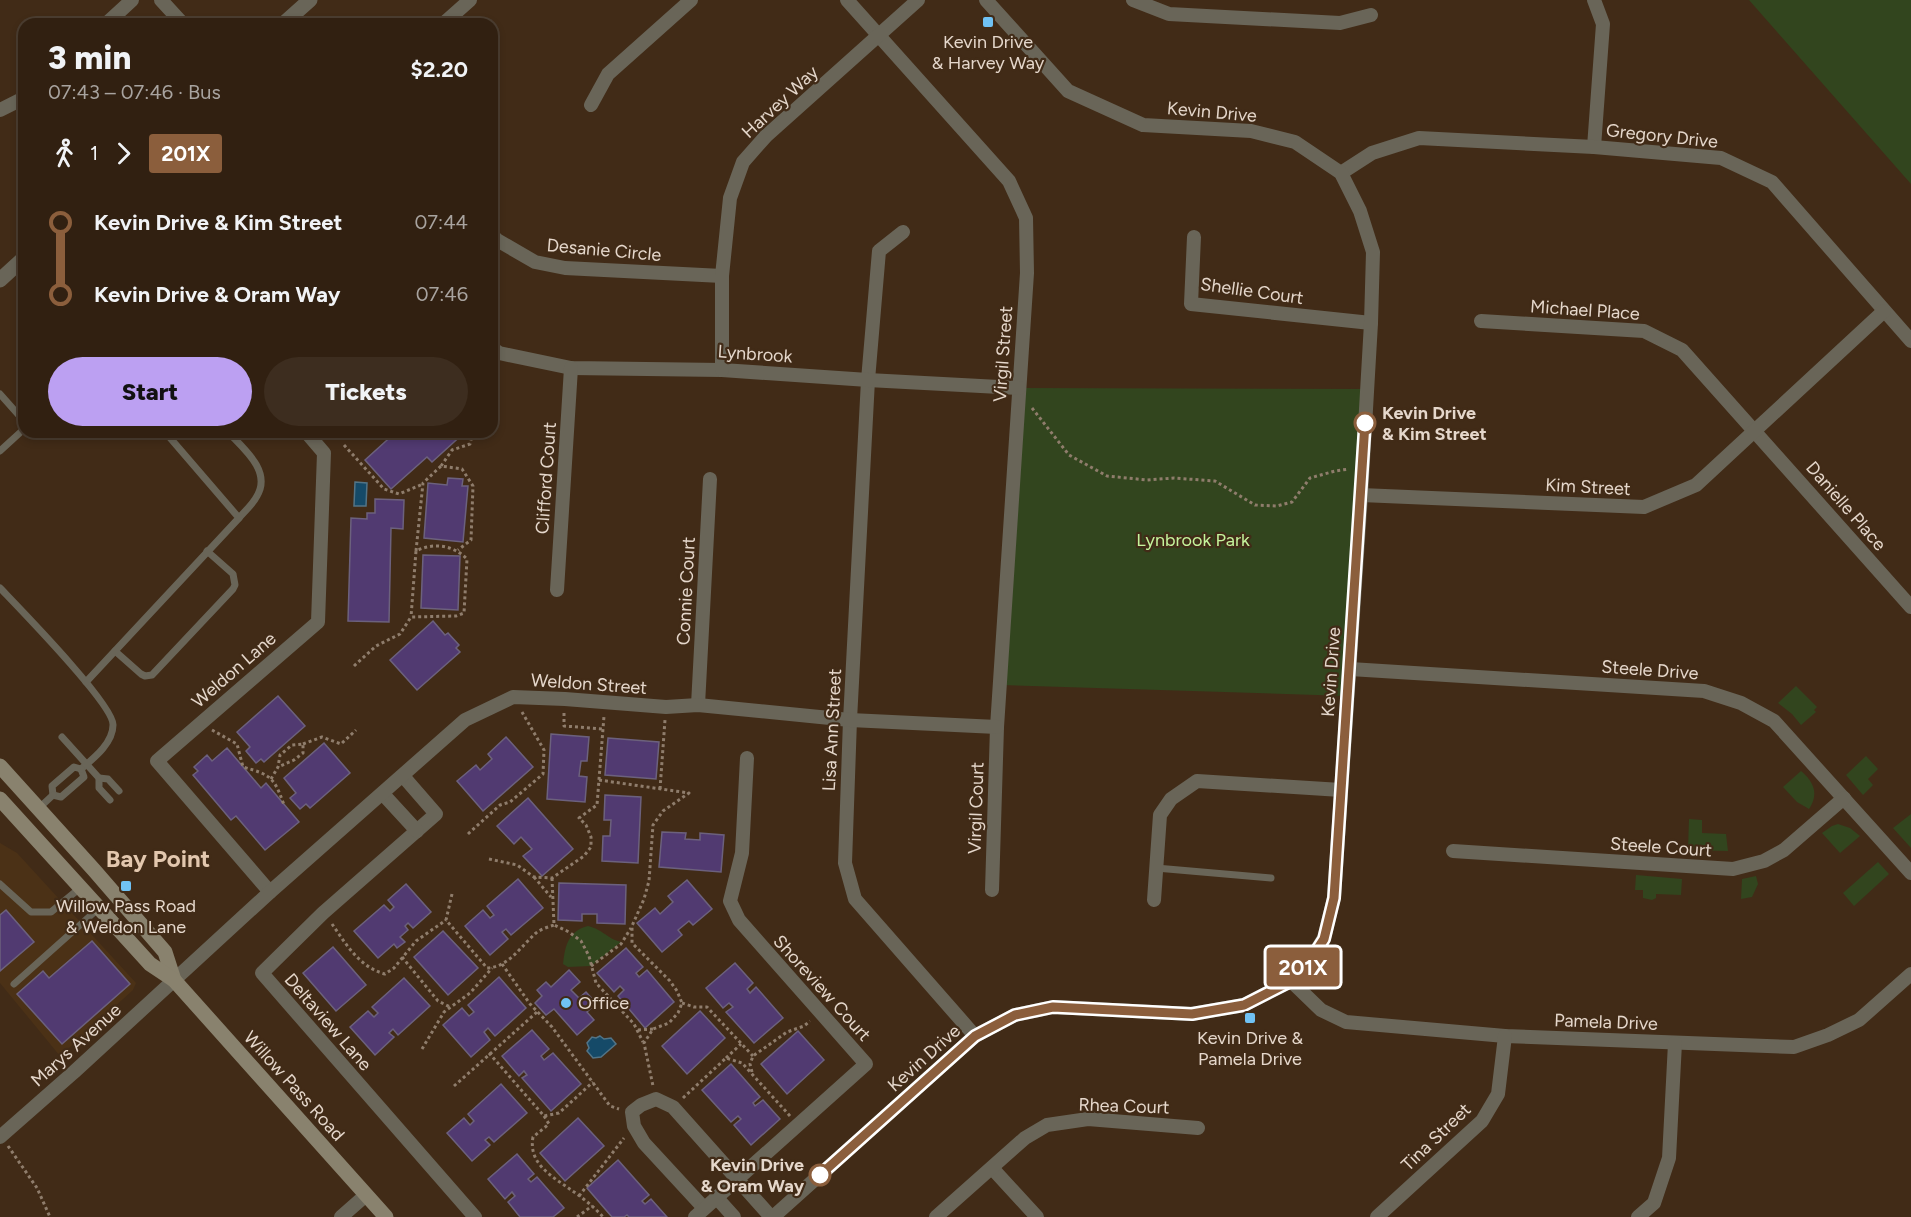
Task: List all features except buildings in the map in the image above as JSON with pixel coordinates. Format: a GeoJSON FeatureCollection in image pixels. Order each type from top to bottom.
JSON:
{"type":"FeatureCollection","features":[{"type":"Feature","properties":{"kind":"main road","name":"Willow Pass Road"},"geometry":{"type":"LineString","coordinates":[[0,766],[165,952],[174,980]]}},
{"type":"Feature","properties":{"kind":"main road","name":"Willow Pass Road"},"geometry":{"type":"LineString","coordinates":[[0,799],[150,964],[174,980],[386,1217]]}},
{"type":"Feature","properties":{"kind":"street"},"geometry":{"type":"LineString","coordinates":[[112,18],[132,0]]}},
{"type":"Feature","properties":{"kind":"street"},"geometry":{"type":"LineString","coordinates":[[161,0],[178,18]]}},
{"type":"Feature","properties":{"kind":"street"},"geometry":{"type":"LineString","coordinates":[[290,18],[310,0]]}},
{"type":"Feature","properties":{"kind":"street"},"geometry":{"type":"LineString","coordinates":[[450,18],[470,0]]}},
{"type":"Feature","properties":{"kind":"street"},"geometry":{"type":"LineString","coordinates":[[591,105],[608,74],[691,0]]}},
{"type":"Feature","properties":{"kind":"street"},"geometry":{"type":"LineString","coordinates":[[847,0],[879,36]]}},
{"type":"Feature","properties":{"kind":"street","name":"Harvey Way"},"geometry":{"type":"LineString","coordinates":[[722,370],[722,276],[730,198],[743,162],[766,136],[918,0]]}},
{"type":"Feature","properties":{"kind":"street","name":"Kevin Drive"},"geometry":{"type":"LineString","coordinates":[[772,1217],[975,1036],[1015,1015],[1053,1007],[1192,1014],[1244,1005],[1291,981],[1313,956],[1324,939],[1334,898],[1371,323],[1373,252],[1360,211],[1341,174],[1295,142],[1251,131],[1143,125],[1068,91],[986,0]]}},
{"type":"Feature","properties":{"kind":"street"},"geometry":{"type":"LineString","coordinates":[[1133,0],[1169,14],[1340,23],[1371,15]]}},
{"type":"Feature","properties":{"kind":"street"},"geometry":{"type":"LineString","coordinates":[[1594,0],[1603,24],[1594,147]]}},
{"type":"Feature","properties":{"kind":"street","name":"Virgil Street"},"geometry":{"type":"LineString","coordinates":[[879,36],[1010,181],[1026,218],[1027,273],[997,727]]}},
{"type":"Feature","properties":{"kind":"street"},"geometry":{"type":"LineString","coordinates":[[0,110],[18,101]]}},
{"type":"Feature","properties":{"kind":"street","name":"Gregory Drive"},"geometry":{"type":"LineString","coordinates":[[1341,174],[1372,153],[1419,138],[1594,147],[1721,158],[1772,182],[1911,342]]}},
{"type":"Feature","properties":{"kind":"street","name":"Lisa Ann Street"},"geometry":{"type":"LineString","coordinates":[[903,232],[879,252],[868,380],[850,720],[845,863],[855,899],[975,1036]]}},
{"type":"Feature","properties":{"kind":"street","name":"Shellie Court"},"geometry":{"type":"LineString","coordinates":[[1194,237],[1191,304],[1371,323]]}},
{"type":"Feature","properties":{"kind":"street","name":"Desanie Circle"},"geometry":{"type":"LineString","coordinates":[[498,241],[535,262],[565,268],[722,276]]}},
{"type":"Feature","properties":{"kind":"street"},"geometry":{"type":"LineString","coordinates":[[0,280],[18,264]]}},
{"type":"Feature","properties":{"kind":"street","name":"Kim Street"},"geometry":{"type":"LineString","coordinates":[[1361,495],[1644,507],[1696,485],[1884,311]]}},
{"type":"Feature","properties":{"kind":"street","name":"Michael Place"},"geometry":{"type":"LineString","coordinates":[[1481,321],[1644,331],[1682,350],[1755,430]]}},
{"type":"Feature","properties":{"kind":"street","name":"Lynbrook"},"geometry":{"type":"LineString","coordinates":[[498,352],[571,368],[722,370],[1019,388]]}},
{"type":"Feature","properties":{"kind":"street","name":"Clifford Court"},"geometry":{"type":"LineString","coordinates":[[557,590],[571,368]]}},
{"type":"Feature","properties":{"kind":"street","name":"Danielle Place"},"geometry":{"type":"LineString","coordinates":[[1755,430],[1911,607]]}},
{"type":"Feature","properties":{"kind":"street","name":"Weldon Lane"},"geometry":{"type":"LineString","coordinates":[[270,892],[157,761],[318,622],[324,453],[311,438]]}},
{"type":"Feature","properties":{"kind":"street","name":"Connie Court"},"geometry":{"type":"LineString","coordinates":[[698,705],[710,479]]}},
{"type":"Feature","properties":{"kind":"street","name":"Steele Drive"},"geometry":{"type":"LineString","coordinates":[[1350,669],[1704,691],[1741,703],[1774,721],[1911,873]]}},
{"type":"Feature","properties":{"kind":"street","name":"Weldon Street"},"geometry":{"type":"LineString","coordinates":[[174,980],[465,720],[513,697],[666,707],[698,705],[850,720],[997,727]]}},
{"type":"Feature","properties":{"kind":"street","name":"Virgil Court"},"geometry":{"type":"LineString","coordinates":[[992,890],[997,727]]}},
{"type":"Feature","properties":{"kind":"street","name":"Shoreview Court"},"geometry":{"type":"LineString","coordinates":[[732,1183],[866,1064],[739,920],[730,901],[741,853],[747,758]]}},
{"type":"Feature","properties":{"kind":"street","name":"Deltaview Lane"},"geometry":{"type":"LineString","coordinates":[[403,776],[436,814],[323,913],[262,973],[475,1217]]}},
{"type":"Feature","properties":{"kind":"street"},"geometry":{"type":"LineString","coordinates":[[1154,900],[1160,815],[1171,799],[1197,781],[1341,790]]}},
{"type":"Feature","properties":{"kind":"street"},"geometry":{"type":"LineString","coordinates":[[382,794],[417,831]]}},
{"type":"Feature","properties":{"kind":"street","name":"Steele Court"},"geometry":{"type":"LineString","coordinates":[[1453,851],[1733,869],[1764,861],[1784,850],[1844,798]]}},
{"type":"Feature","properties":{"kind":"street","name":"Pamela Drive"},"geometry":{"type":"LineString","coordinates":[[1291,981],[1321,1010],[1346,1022],[1505,1036],[1794,1047],[1828,1035],[1859,1020],[1911,974]]}},
{"type":"Feature","properties":{"kind":"street","name":"Marys Avenue"},"geometry":{"type":"LineString","coordinates":[[0,1136],[174,980]]}},
{"type":"Feature","properties":{"kind":"street","name":"Tina Street"},"geometry":{"type":"LineString","coordinates":[[1377,1217],[1482,1121],[1498,1094],[1505,1036]]}},
{"type":"Feature","properties":{"kind":"street"},"geometry":{"type":"LineString","coordinates":[[1638,1217],[1654,1203],[1669,1158],[1675,1043]]}},
{"type":"Feature","properties":{"kind":"street"},"geometry":{"type":"LineString","coordinates":[[732,1183],[699,1213],[644,1143],[633,1119],[641,1105],[656,1099],[673,1107],[732,1183],[772,1217]]}},
{"type":"Feature","properties":{"kind":"street","name":"Rhea Court"},"geometry":{"type":"LineString","coordinates":[[936,1217],[1025,1138],[1047,1125],[1088,1119],[1198,1128]]}},
{"type":"Feature","properties":{"kind":"street"},"geometry":{"type":"LineString","coordinates":[[992,1168],[1036,1217]]}},
{"type":"Feature","properties":{"kind":"street"},"geometry":{"type":"LineString","coordinates":[[340,1217],[366,1195]]}},
{"type":"Feature","properties":{"kind":"street"},"geometry":{"type":"LineString","coordinates":[[716,1197],[734,1217]]}},
{"type":"Feature","properties":{"kind":"lane"},"geometry":{"type":"LineString","coordinates":[[0,394],[18,414]]}},
{"type":"Feature","properties":{"kind":"lane"},"geometry":{"type":"LineString","coordinates":[[0,451],[18,434]]}},
{"type":"Feature","properties":{"kind":"lane"},"geometry":{"type":"LineString","coordinates":[[170,438],[239,518]]}},
{"type":"Feature","properties":{"kind":"lane"},"geometry":{"type":"LineString","coordinates":[[86,682],[258,495],[261,477],[258,465],[233,438]]}},
{"type":"Feature","properties":{"kind":"lane"},"geometry":{"type":"LineString","coordinates":[[115,651],[141,675],[152,675],[234,589],[236,585],[233,574],[207,551]]}},
{"type":"Feature","properties":{"kind":"lane"},"geometry":{"type":"LineString","coordinates":[[0,588],[86,682],[105,705],[114,724],[110,738],[95,757],[84,767],[74,767],[52,786],[53,795]]}},
{"type":"Feature","properties":{"kind":"lane"},"geometry":{"type":"LineString","coordinates":[[62,737],[84,767],[99,778],[108,779],[119,791]]}},
{"type":"Feature","properties":{"kind":"lane"},"geometry":{"type":"LineString","coordinates":[[53,795],[61,797],[84,777],[84,767]]}},
{"type":"Feature","properties":{"kind":"lane"},"geometry":{"type":"LineString","coordinates":[[99,778],[99,788],[110,800]]}},
{"type":"Feature","properties":{"kind":"lane"},"geometry":{"type":"LineString","coordinates":[[39,808],[53,795]]}},
{"type":"Feature","properties":{"kind":"lane"},"geometry":{"type":"LineString","coordinates":[[1156,868],[1272,878]]}},
{"type":"Feature","properties":{"kind":"lane"},"geometry":{"type":"LineString","coordinates":[[0,884],[32,912],[51,912],[80,888]]}},
{"type":"Feature","properties":{"kind":"lane"},"geometry":{"type":"LineString","coordinates":[[14,984],[99,908]]}},
{"type":"Feature","properties":{"kind":"path"},"geometry":{"type":"LineString","coordinates":[[1019,388],[1069,455],[1107,476],[1215,482],[1255,505],[1277,506],[1292,502],[1310,478],[1335,471],[1363,468]]}},
{"type":"Feature","properties":{"kind":"path"},"geometry":{"type":"LineString","coordinates":[[344,445],[384,489],[399,494],[423,483],[441,466],[452,450],[470,444],[472,438]]}},
{"type":"Feature","properties":{"kind":"path"},"geometry":{"type":"LineString","coordinates":[[441,466],[462,469],[473,486],[471,540],[458,550]]}},
{"type":"Feature","properties":{"kind":"path"},"geometry":{"type":"LineString","coordinates":[[354,666],[376,646],[400,634],[411,616],[423,483]]}},
{"type":"Feature","properties":{"kind":"path"},"geometry":{"type":"LineString","coordinates":[[411,616],[456,616],[464,613],[467,559],[458,550],[442,546],[424,547],[416,551]]}},
{"type":"Feature","properties":{"kind":"path"},"geometry":{"type":"LineString","coordinates":[[468,834],[500,805],[510,802],[543,774],[544,750],[513,697]]}},
{"type":"Feature","properties":{"kind":"path"},"geometry":{"type":"LineString","coordinates":[[565,699],[564,726],[603,729]]}},
{"type":"Feature","properties":{"kind":"path"},"geometry":{"type":"LineString","coordinates":[[534,877],[552,878],[584,856],[591,847],[591,837],[586,825],[579,818],[597,805],[604,702]]}},
{"type":"Feature","properties":{"kind":"path"},"geometry":{"type":"LineString","coordinates":[[660,789],[666,707]]}},
{"type":"Feature","properties":{"kind":"path"},"geometry":{"type":"LineString","coordinates":[[200,724],[237,744],[243,767],[266,773],[278,786],[284,805]]}},
{"type":"Feature","properties":{"kind":"path"},"geometry":{"type":"LineString","coordinates":[[271,779],[278,767],[280,755],[292,745],[303,744],[322,737],[341,744],[356,729]]}},
{"type":"Feature","properties":{"kind":"path"},"geometry":{"type":"LineString","coordinates":[[278,767],[303,753],[303,744]]}},
{"type":"Feature","properties":{"kind":"path"},"geometry":{"type":"LineString","coordinates":[[591,966],[621,944],[632,926],[649,881],[653,825],[663,811],[689,793],[599,780]]}},
{"type":"Feature","properties":{"kind":"path"},"geometry":{"type":"LineString","coordinates":[[489,859],[517,865],[534,877],[552,898]]}},
{"type":"Feature","properties":{"kind":"path"},"geometry":{"type":"LineString","coordinates":[[552,878],[554,925]]}},
{"type":"Feature","properties":{"kind":"path"},"geometry":{"type":"LineString","coordinates":[[323,913],[356,957],[374,971],[385,974],[394,968],[416,941],[446,920],[452,894]]}},
{"type":"Feature","properties":{"kind":"path"},"geometry":{"type":"LineString","coordinates":[[446,920],[487,968],[498,968],[538,931],[554,925],[581,941],[589,956],[596,983],[638,1030],[644,1043],[656,1099]]}},
{"type":"Feature","properties":{"kind":"path"},"geometry":{"type":"LineString","coordinates":[[632,926],[632,943]]}},
{"type":"Feature","properties":{"kind":"path"},"geometry":{"type":"LineString","coordinates":[[624,940],[632,943],[670,981],[682,1003],[678,1013],[669,1023],[653,1029],[638,1030]]}},
{"type":"Feature","properties":{"kind":"path"},"geometry":{"type":"LineString","coordinates":[[402,957],[438,1001],[451,1007]]}},
{"type":"Feature","properties":{"kind":"path"},"geometry":{"type":"LineString","coordinates":[[502,964],[530,1004],[552,1027],[610,1106],[633,1119],[579,1196]]}},
{"type":"Feature","properties":{"kind":"path"},"geometry":{"type":"LineString","coordinates":[[422,1049],[444,1012],[470,993],[492,968]]}},
{"type":"Feature","properties":{"kind":"path"},"geometry":{"type":"LineString","coordinates":[[682,1003],[694,1007],[707,1007],[753,1056]]}},
{"type":"Feature","properties":{"kind":"path"},"geometry":{"type":"LineString","coordinates":[[454,1086],[537,1012]]}},
{"type":"Feature","properties":{"kind":"path"},"geometry":{"type":"LineString","coordinates":[[752,1074],[750,1064],[753,1056],[787,1032],[804,1026],[819,1012]]}},
{"type":"Feature","properties":{"kind":"path"},"geometry":{"type":"LineString","coordinates":[[644,1043],[653,1029]]}},
{"type":"Feature","properties":{"kind":"path"},"geometry":{"type":"LineString","coordinates":[[673,1107],[741,1044]]}},
{"type":"Feature","properties":{"kind":"path"},"geometry":{"type":"LineString","coordinates":[[489,1053],[549,1124],[533,1137],[531,1145],[536,1160],[548,1175],[579,1196],[603,1217]]}},
{"type":"Feature","properties":{"kind":"path"},"geometry":{"type":"LineString","coordinates":[[726,1058],[742,1063],[797,1124]]}},
{"type":"Feature","properties":{"kind":"path"},"geometry":{"type":"LineString","coordinates":[[544,1116],[559,1113],[593,1083]]}},
{"type":"Feature","properties":{"kind":"path"},"geometry":{"type":"LineString","coordinates":[[0,1136],[37,1188],[50,1217]]}},
{"type":"Feature","properties":{"kind":"path"},"geometry":{"type":"LineString","coordinates":[[578,1217],[592,1206]]}},
{"type":"Feature","properties":{"kind":"shaded area"},"geometry":{"type":"Polygon","coordinates":[[[0,843],[17,853],[136,983],[133,990],[60,1056],[0,983],[0,843]]]}},
{"type":"Feature","properties":{"kind":"green space"},"geometry":{"type":"Polygon","coordinates":[[[1749,0],[1911,0],[1911,184],[1749,0]]]}},
{"type":"Feature","properties":{"kind":"green space","name":"Lynbrook Park"},"geometry":{"type":"Polygon","coordinates":[[[1019,388],[1367,389],[1348,696],[1000,685],[1019,388]]]}},
{"type":"Feature","properties":{"kind":"green space"},"geometry":{"type":"Polygon","coordinates":[[[1796,686],[1817,707],[1814,710],[1816,712],[1801,725],[1778,703],[1796,686]]]}},
{"type":"Feature","properties":{"kind":"green space"},"geometry":{"type":"Polygon","coordinates":[[[1866,756],[1878,769],[1868,779],[1873,785],[1863,795],[1846,775],[1866,756]]]}},
{"type":"Feature","properties":{"kind":"green space"},"geometry":{"type":"Polygon","coordinates":[[[1801,771],[1814,788],[1814,798],[1809,809],[1797,802],[1783,787],[1801,771]]]}},
{"type":"Feature","properties":{"kind":"green space"},"geometry":{"type":"Polygon","coordinates":[[[1911,814],[1911,848],[1893,828],[1911,814]]]}},
{"type":"Feature","properties":{"kind":"green space"},"geometry":{"type":"Polygon","coordinates":[[[1689,819],[1702,820],[1702,833],[1726,834],[1728,851],[1688,850],[1689,819]]]}},
{"type":"Feature","properties":{"kind":"green space"},"geometry":{"type":"Polygon","coordinates":[[[1838,824],[1850,828],[1860,836],[1840,853],[1822,833],[1838,824]]]}},
{"type":"Feature","properties":{"kind":"green space"},"geometry":{"type":"Polygon","coordinates":[[[1878,862],[1889,874],[1854,906],[1843,893],[1878,862]]]}},
{"type":"Feature","properties":{"kind":"green space"},"geometry":{"type":"Polygon","coordinates":[[[1636,875],[1682,879],[1681,895],[1656,894],[1656,898],[1652,900],[1643,898],[1643,890],[1635,890],[1636,875]]]}},
{"type":"Feature","properties":{"kind":"green space"},"geometry":{"type":"Polygon","coordinates":[[[1756,876],[1758,884],[1752,897],[1741,899],[1742,879],[1756,876]]]}},
{"type":"Feature","properties":{"kind":"green space"},"geometry":{"type":"Polygon","coordinates":[[[588,926],[621,942],[591,966],[568,967],[563,964],[569,940],[581,928],[588,926]]]}},
{"type":"Feature","properties":{"kind":"water"},"geometry":{"type":"Polygon","coordinates":[[[355,482],[367,483],[366,506],[354,506],[355,482]]]}},
{"type":"Feature","properties":{"kind":"water"},"geometry":{"type":"Polygon","coordinates":[[[600,1036],[604,1039],[611,1038],[616,1044],[601,1057],[593,1058],[587,1051],[589,1048],[587,1043],[592,1037],[600,1036]]]}},
{"type":"Feature","properties":{"kind":"bus line","name":"201X"},"geometry":{"type":"LineString","coordinates":[[820,1175],[975,1036],[1015,1015],[1053,1007],[1192,1014],[1244,1005],[1291,981],[1313,956],[1324,939],[1334,898],[1365,423]]}},
{"type":"Feature","properties":{"kind":"place","name":"Kevin Drive & Harvey Way"},"geometry":{"type":"Point","coordinates":[988,22]}},
{"type":"Feature","properties":{"kind":"place","name":"Kevin Drive & Kim Street"},"geometry":{"type":"Point","coordinates":[1365,423]}},
{"type":"Feature","properties":{"kind":"place","name":"Willow Pass Road & Weldon Lane"},"geometry":{"type":"Point","coordinates":[126,886]}},
{"type":"Feature","properties":{"kind":"place","name":"Office"},"geometry":{"type":"Point","coordinates":[566,1003]}},
{"type":"Feature","properties":{"kind":"place","name":"Kevin Drive & Pamela Drive"},"geometry":{"type":"Point","coordinates":[1250,1018]}},
{"type":"Feature","properties":{"kind":"place","name":"Kevin Drive & Oram Way"},"geometry":{"type":"Point","coordinates":[820,1175]}},
{"type":"Feature","properties":{"kind":"district","name":"Bay Point"},"geometry":{"type":"Point","coordinates":[158,858]}}]}
